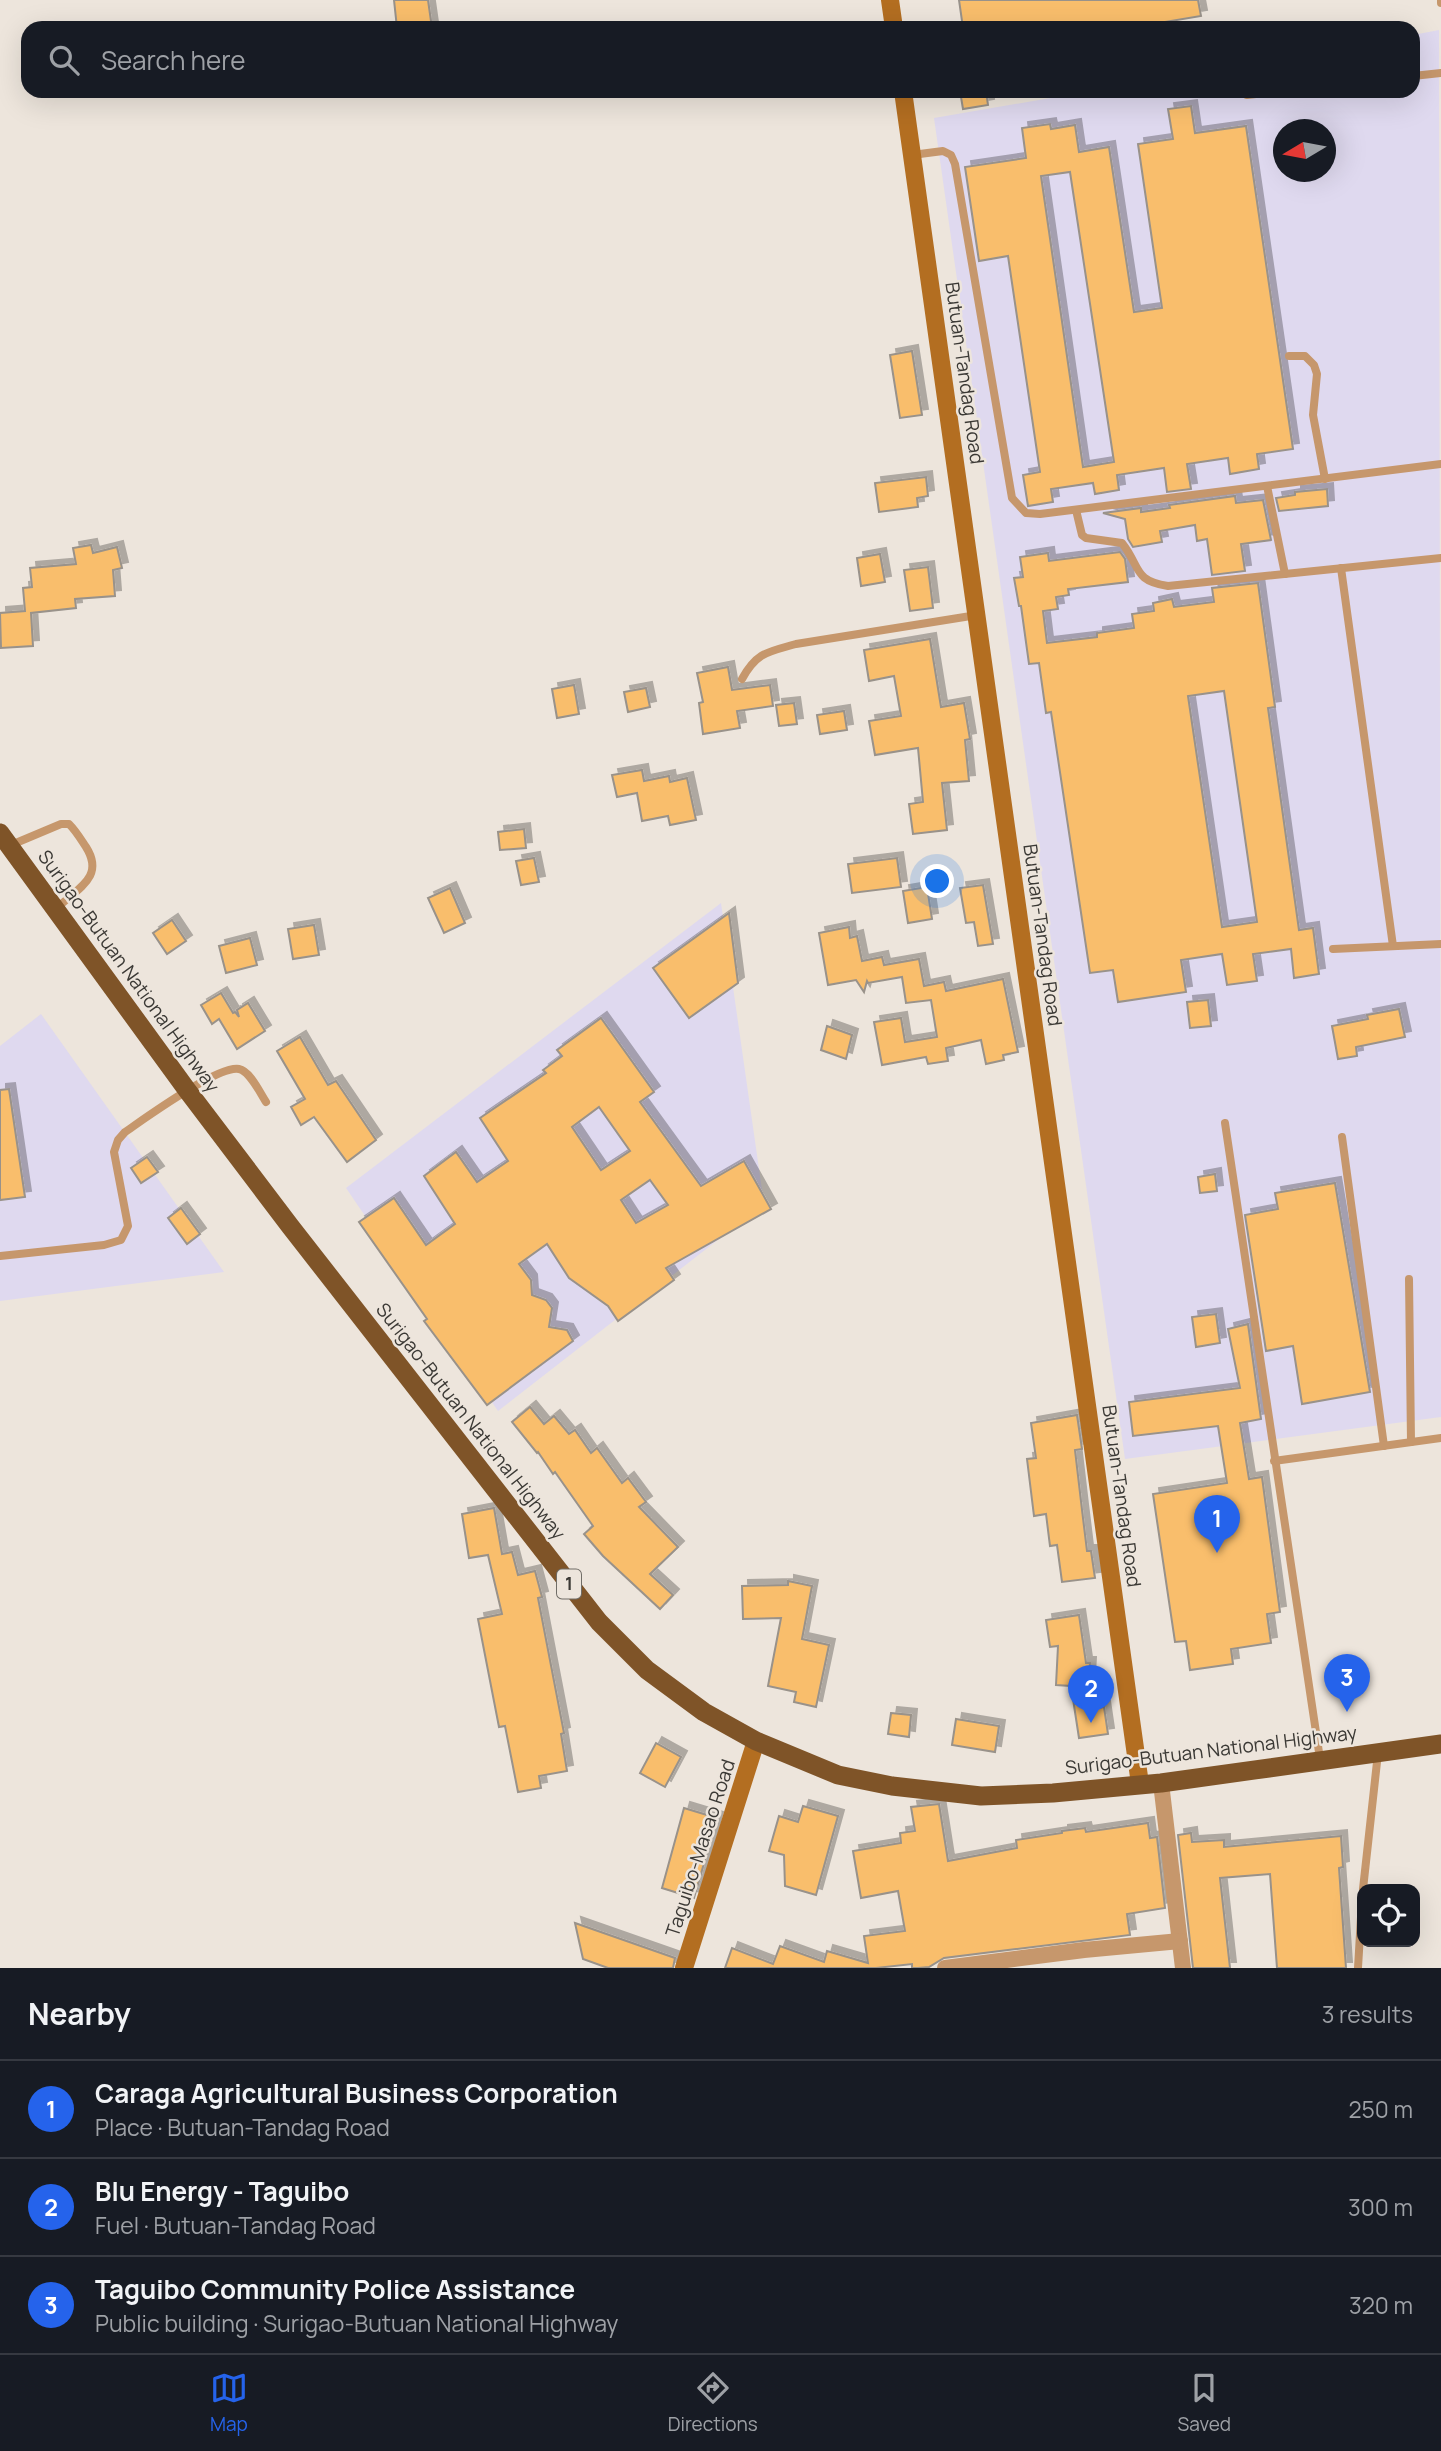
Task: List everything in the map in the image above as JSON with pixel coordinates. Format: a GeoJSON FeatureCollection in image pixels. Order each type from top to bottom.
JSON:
{"type":"FeatureCollection","features":[{"type":"Feature","properties":{"kind":"highway","name":"Surigao-Butuan National Highway"},"geometry":{"type":"LineString","coordinates":[[5,839],[187,1090],[598,1622],[647,1670],[704,1712],[756,1741],[838,1775],[917,1789],[981,1796],[1161,1783],[1441,1744]]}},
{"type":"Feature","properties":{"kind":"main road"},"geometry":{"type":"LineString","coordinates":[[890,0],[893,21]]}},
{"type":"Feature","properties":{"kind":"main road","name":"Butuan-Tandag Road"},"geometry":{"type":"LineString","coordinates":[[904,98],[1140,1784]]}},
{"type":"Feature","properties":{"kind":"main road","name":"Taguibo-Masao Road"},"geometry":{"type":"LineString","coordinates":[[684,1968],[756,1741]]}},
{"type":"Feature","properties":{"kind":"street"},"geometry":{"type":"LineString","coordinates":[[1161,1783],[1183,1968]]}},
{"type":"Feature","properties":{"kind":"street"},"geometry":{"type":"LineString","coordinates":[[945,1968],[1180,1941]]}},
{"type":"Feature","properties":{"kind":"lane"},"geometry":{"type":"LineString","coordinates":[[1420,75],[1441,73]]}},
{"type":"Feature","properties":{"kind":"lane"},"geometry":{"type":"LineString","coordinates":[[912,155],[943,151],[951,155],[955,164],[1012,498],[1026,513],[1076,510],[1441,464]]}},
{"type":"Feature","properties":{"kind":"lane"},"geometry":{"type":"LineString","coordinates":[[1289,356],[1305,356],[1314,365],[1317,374],[1313,415],[1325,478]]}},
{"type":"Feature","properties":{"kind":"lane"},"geometry":{"type":"LineString","coordinates":[[1268,486],[1285,574]]}},
{"type":"Feature","properties":{"kind":"lane"},"geometry":{"type":"LineString","coordinates":[[1076,510],[1082,535],[1090,540],[1122,543],[1143,579],[1152,584],[1168,586],[1441,558]]}},
{"type":"Feature","properties":{"kind":"lane"},"geometry":{"type":"LineString","coordinates":[[1341,568],[1393,946]]}},
{"type":"Feature","properties":{"kind":"lane"},"geometry":{"type":"LineString","coordinates":[[741,678],[752,661],[769,651],[796,644],[977,615]]}},
{"type":"Feature","properties":{"kind":"lane"},"geometry":{"type":"LineString","coordinates":[[5,839],[61,824],[69,824],[75,831],[93,858],[94,868],[91,877],[55,910]]}},
{"type":"Feature","properties":{"kind":"lane"},"geometry":{"type":"LineString","coordinates":[[1333,949],[1441,944]]}},
{"type":"Feature","properties":{"kind":"lane"},"geometry":{"type":"LineString","coordinates":[[0,1256],[104,1245],[121,1240],[128,1226],[114,1152],[118,1140],[125,1132],[187,1090],[230,1070],[239,1069],[246,1073],[266,1102]]}},
{"type":"Feature","properties":{"kind":"lane"},"geometry":{"type":"LineString","coordinates":[[1225,1124],[1320,1759]]}},
{"type":"Feature","properties":{"kind":"lane"},"geometry":{"type":"LineString","coordinates":[[1342,1138],[1384,1446]]}},
{"type":"Feature","properties":{"kind":"lane"},"geometry":{"type":"LineString","coordinates":[[1409,1279],[1411,1442]]}},
{"type":"Feature","properties":{"kind":"lane"},"geometry":{"type":"LineString","coordinates":[[1274,1461],[1441,1438]]}},
{"type":"Feature","properties":{"kind":"lane"},"geometry":{"type":"LineString","coordinates":[[1364,1884],[1378,1753]]}},
{"type":"Feature","properties":{"kind":"lane"},"geometry":{"type":"LineString","coordinates":[[1358,1968],[1359,1947]]}},
{"type":"Feature","properties":{"kind":"shaded area"},"geometry":{"type":"Polygon","coordinates":[[[1439,30],[1441,1417],[1125,1459],[934,118],[1050,98],[1420,98],[1420,34],[1439,30]]]}},
{"type":"Feature","properties":{"kind":"shaded area"},"geometry":{"type":"Polygon","coordinates":[[[721,903],[764,1204],[498,1411],[346,1188],[721,903]]]}},
{"type":"Feature","properties":{"kind":"shaded area"},"geometry":{"type":"Polygon","coordinates":[[[41,1014],[224,1272],[0,1301],[0,1046],[41,1014]]]}},
{"type":"Feature","properties":{"kind":"building"},"geometry":{"type":"Polygon","coordinates":[[[394,0],[428,0],[431,21],[396,21],[394,0]]]}},
{"type":"Feature","properties":{"kind":"building"},"geometry":{"type":"Polygon","coordinates":[[[959,0],[1198,0],[1201,16],[1171,21],[962,21],[959,0]]]}},
{"type":"Feature","properties":{"kind":"building"},"geometry":{"type":"Polygon","coordinates":[[[961,98],[987,98],[988,105],[963,109],[961,98]]]}},
{"type":"Feature","properties":{"kind":"building"},"geometry":{"type":"Polygon","coordinates":[[[1191,106],[1195,133],[1246,126],[1293,449],[1257,454],[1259,469],[1230,474],[1228,458],[1187,464],[1191,489],[1167,492],[1164,468],[1117,475],[1119,490],[1095,494],[1093,483],[1051,489],[1053,502],[1028,506],[1023,475],[1040,472],[1008,256],[979,261],[965,167],[1026,158],[1022,128],[1050,124],[1051,129],[1075,125],[1079,152],[1109,147],[1134,312],[1162,308],[1138,144],[1173,139],[1168,109],[1191,106]],[[1070,172],[1041,176],[1083,467],[1114,462],[1070,172]]]}},
{"type":"Feature","properties":{"kind":"building"},"geometry":{"type":"Polygon","coordinates":[[[912,351],[922,415],[900,418],[890,355],[912,351]]]}},
{"type":"Feature","properties":{"kind":"building"},"geometry":{"type":"Polygon","coordinates":[[[926,477],[928,496],[917,498],[918,507],[879,512],[875,483],[926,477]]]}},
{"type":"Feature","properties":{"kind":"building"},"geometry":{"type":"Polygon","coordinates":[[[1327,489],[1328,506],[1279,511],[1276,498],[1295,495],[1295,492],[1327,489]]]}},
{"type":"Feature","properties":{"kind":"building"},"geometry":{"type":"Polygon","coordinates":[[[1235,496],[1236,503],[1263,500],[1271,540],[1241,544],[1245,571],[1212,575],[1207,539],[1197,541],[1195,525],[1160,531],[1162,542],[1133,547],[1128,539],[1125,519],[1103,513],[1141,508],[1141,512],[1170,508],[1169,505],[1235,496]]]}},
{"type":"Feature","properties":{"kind":"building"},"geometry":{"type":"Polygon","coordinates":[[[91,545],[93,553],[117,547],[122,568],[113,570],[115,596],[75,599],[76,608],[31,613],[33,646],[1,648],[0,613],[25,611],[23,588],[32,587],[30,568],[76,564],[73,548],[91,545]]]}},
{"type":"Feature","properties":{"kind":"building"},"geometry":{"type":"Polygon","coordinates":[[[1120,552],[1125,559],[1128,582],[1068,589],[1069,595],[1056,597],[1058,609],[1043,611],[1047,643],[1097,637],[1097,633],[1134,628],[1132,614],[1154,611],[1153,603],[1172,599],[1174,607],[1214,602],[1212,588],[1258,583],[1275,707],[1268,708],[1299,930],[1313,928],[1319,974],[1294,978],[1291,949],[1253,954],[1257,981],[1227,985],[1222,954],[1181,960],[1186,992],[1118,1002],[1113,970],[1090,973],[1051,712],[1046,713],[1039,663],[1029,664],[1014,578],[1023,577],[1020,557],[1048,553],[1049,561],[1120,552]],[[1224,691],[1188,696],[1222,927],[1257,922],[1224,691]]]}},
{"type":"Feature","properties":{"kind":"building"},"geometry":{"type":"Polygon","coordinates":[[[880,554],[885,582],[861,586],[857,558],[880,554]]]}},
{"type":"Feature","properties":{"kind":"building"},"geometry":{"type":"Polygon","coordinates":[[[928,567],[933,608],[910,611],[904,570],[928,567]]]}},
{"type":"Feature","properties":{"kind":"building"},"geometry":{"type":"Polygon","coordinates":[[[930,639],[941,707],[964,703],[970,739],[965,740],[969,781],[942,783],[947,830],[913,834],[909,804],[923,802],[918,748],[875,755],[869,721],[901,716],[894,676],[869,681],[864,650],[930,639]]]}},
{"type":"Feature","properties":{"kind":"building"},"geometry":{"type":"Polygon","coordinates":[[[728,667],[732,690],[770,685],[773,706],[737,711],[740,728],[703,734],[699,703],[703,702],[697,673],[728,667]]]}},
{"type":"Feature","properties":{"kind":"building"},"geometry":{"type":"Polygon","coordinates":[[[574,685],[579,714],[557,718],[552,689],[574,685]]]}},
{"type":"Feature","properties":{"kind":"building"},"geometry":{"type":"Polygon","coordinates":[[[646,688],[650,707],[628,712],[624,692],[646,688]]]}},
{"type":"Feature","properties":{"kind":"building"},"geometry":{"type":"Polygon","coordinates":[[[794,703],[797,724],[779,726],[776,705],[794,703]]]}},
{"type":"Feature","properties":{"kind":"building"},"geometry":{"type":"Polygon","coordinates":[[[844,711],[847,730],[820,734],[817,715],[844,711]]]}},
{"type":"Feature","properties":{"kind":"building"},"geometry":{"type":"Polygon","coordinates":[[[642,770],[644,781],[669,776],[670,782],[687,778],[696,820],[670,825],[668,816],[642,821],[637,793],[617,797],[612,775],[642,770]]]}},
{"type":"Feature","properties":{"kind":"building"},"geometry":{"type":"Polygon","coordinates":[[[524,829],[526,848],[500,850],[498,832],[524,829]]]}},
{"type":"Feature","properties":{"kind":"building"},"geometry":{"type":"Polygon","coordinates":[[[534,858],[539,882],[521,885],[516,861],[534,858]]]}},
{"type":"Feature","properties":{"kind":"building"},"geometry":{"type":"Polygon","coordinates":[[[897,858],[901,887],[852,893],[848,864],[897,858]]]}},
{"type":"Feature","properties":{"kind":"building"},"geometry":{"type":"Polygon","coordinates":[[[983,885],[993,944],[978,946],[974,922],[966,923],[960,888],[983,885]]]}},
{"type":"Feature","properties":{"kind":"building"},"geometry":{"type":"Polygon","coordinates":[[[927,887],[932,919],[908,923],[903,891],[927,887]]]}},
{"type":"Feature","properties":{"kind":"building"},"geometry":{"type":"Polygon","coordinates":[[[450,888],[465,923],[444,933],[428,898],[450,888]]]}},
{"type":"Feature","properties":{"kind":"building"},"geometry":{"type":"Polygon","coordinates":[[[729,913],[738,983],[689,1018],[653,968],[729,913]]]}},
{"type":"Feature","properties":{"kind":"building"},"geometry":{"type":"Polygon","coordinates":[[[172,920],[186,941],[167,954],[153,933],[172,920]]]}},
{"type":"Feature","properties":{"kind":"building"},"geometry":{"type":"Polygon","coordinates":[[[314,925],[319,955],[293,959],[288,929],[314,925]]]}},
{"type":"Feature","properties":{"kind":"building"},"geometry":{"type":"Polygon","coordinates":[[[849,927],[850,938],[857,936],[862,961],[882,957],[884,965],[919,959],[924,986],[944,982],[946,991],[1003,979],[1018,1052],[1003,1055],[1004,1060],[986,1064],[981,1040],[946,1048],[948,1061],[928,1064],[926,1057],[882,1065],[874,1022],[901,1018],[905,1042],[937,1037],[931,1000],[906,1003],[902,977],[868,983],[867,981],[864,992],[856,980],[828,985],[819,933],[849,927]]]}},
{"type":"Feature","properties":{"kind":"building"},"geometry":{"type":"Polygon","coordinates":[[[250,938],[257,965],[226,973],[219,946],[250,938]]]}},
{"type":"Feature","properties":{"kind":"building"},"geometry":{"type":"Polygon","coordinates":[[[221,993],[233,1013],[239,1017],[237,1010],[248,1003],[265,1031],[237,1049],[219,1019],[212,1024],[201,1005],[221,993]]]}},
{"type":"Feature","properties":{"kind":"building"},"geometry":{"type":"Polygon","coordinates":[[[1208,1000],[1211,1026],[1190,1028],[1187,1002],[1208,1000]]]}},
{"type":"Feature","properties":{"kind":"building"},"geometry":{"type":"Polygon","coordinates":[[[1399,1009],[1405,1037],[1356,1047],[1357,1056],[1338,1059],[1332,1026],[1399,1009]]]}},
{"type":"Feature","properties":{"kind":"building"},"geometry":{"type":"Polygon","coordinates":[[[601,1018],[654,1092],[640,1102],[701,1186],[744,1161],[771,1209],[666,1268],[674,1280],[618,1321],[608,1306],[569,1278],[547,1244],[519,1264],[531,1280],[532,1295],[546,1300],[552,1308],[549,1327],[567,1330],[573,1341],[487,1405],[424,1321],[427,1319],[359,1222],[394,1198],[426,1245],[455,1224],[424,1176],[456,1152],[477,1182],[508,1161],[480,1118],[546,1073],[543,1070],[562,1056],[557,1050],[601,1018]],[[599,1107],[572,1127],[601,1170],[630,1151],[599,1107]],[[650,1180],[621,1200],[636,1223],[668,1205],[650,1180]]]}},
{"type":"Feature","properties":{"kind":"building"},"geometry":{"type":"Polygon","coordinates":[[[827,1026],[852,1035],[846,1059],[821,1050],[827,1026]]]}},
{"type":"Feature","properties":{"kind":"building"},"geometry":{"type":"Polygon","coordinates":[[[300,1037],[328,1085],[336,1081],[376,1140],[347,1162],[314,1117],[301,1125],[291,1107],[305,1099],[277,1051],[300,1037]]]}},
{"type":"Feature","properties":{"kind":"building"},"geometry":{"type":"Polygon","coordinates":[[[9,1089],[25,1197],[0,1200],[0,1090],[9,1089]]]}},
{"type":"Feature","properties":{"kind":"building"},"geometry":{"type":"Polygon","coordinates":[[[147,1157],[158,1172],[141,1183],[131,1168],[147,1157]]]}},
{"type":"Feature","properties":{"kind":"building"},"geometry":{"type":"Polygon","coordinates":[[[1215,1174],[1217,1191],[1200,1193],[1198,1177],[1215,1174]]]}},
{"type":"Feature","properties":{"kind":"building"},"geometry":{"type":"Polygon","coordinates":[[[1335,1183],[1370,1392],[1302,1404],[1293,1346],[1266,1351],[1245,1215],[1278,1209],[1275,1193],[1335,1183]]]}},
{"type":"Feature","properties":{"kind":"building"},"geometry":{"type":"Polygon","coordinates":[[[181,1208],[200,1234],[187,1244],[168,1218],[181,1208]]]}},
{"type":"Feature","properties":{"kind":"building"},"geometry":{"type":"Polygon","coordinates":[[[1216,1314],[1220,1343],[1196,1347],[1192,1317],[1216,1314]]]}},
{"type":"Feature","properties":{"kind":"building"},"geometry":{"type":"Polygon","coordinates":[[[1248,1324],[1261,1419],[1240,1423],[1249,1479],[1262,1477],[1280,1612],[1267,1614],[1271,1643],[1231,1649],[1233,1664],[1190,1670],[1186,1641],[1175,1642],[1153,1494],[1227,1483],[1218,1426],[1133,1436],[1129,1402],[1240,1388],[1228,1329],[1248,1324]]]}},
{"type":"Feature","properties":{"kind":"building"},"geometry":{"type":"Polygon","coordinates":[[[530,1407],[544,1424],[554,1416],[569,1434],[575,1430],[591,1453],[597,1448],[622,1483],[628,1478],[646,1502],[639,1507],[678,1547],[650,1574],[673,1595],[660,1609],[603,1556],[584,1534],[593,1526],[555,1472],[553,1474],[512,1422],[530,1407]]]}},
{"type":"Feature","properties":{"kind":"building"},"geometry":{"type":"Polygon","coordinates":[[[1077,1415],[1082,1449],[1075,1450],[1087,1551],[1091,1551],[1095,1578],[1062,1582],[1057,1545],[1050,1546],[1046,1514],[1034,1516],[1027,1459],[1036,1458],[1031,1423],[1077,1415]]]}},
{"type":"Feature","properties":{"kind":"building"},"geometry":{"type":"Polygon","coordinates":[[[494,1508],[502,1554],[512,1552],[518,1575],[535,1571],[542,1597],[538,1598],[564,1733],[561,1734],[567,1771],[539,1776],[541,1788],[518,1792],[505,1726],[499,1727],[478,1619],[502,1614],[488,1555],[469,1558],[462,1514],[494,1508]]]}},
{"type":"Feature","properties":{"kind":"building"},"geometry":{"type":"Polygon","coordinates":[[[788,1581],[812,1586],[802,1639],[829,1645],[816,1707],[794,1702],[796,1692],[768,1686],[781,1618],[743,1619],[742,1586],[788,1585],[788,1581]]]}},
{"type":"Feature","properties":{"kind":"building"},"geometry":{"type":"Polygon","coordinates":[[[1079,1615],[1086,1663],[1090,1663],[1087,1710],[1104,1707],[1108,1734],[1079,1738],[1071,1686],[1056,1685],[1058,1646],[1050,1647],[1046,1620],[1079,1615]]]}},
{"type":"Feature","properties":{"kind":"building"},"geometry":{"type":"Polygon","coordinates":[[[891,1713],[911,1715],[909,1737],[888,1734],[891,1713]]]}},
{"type":"Feature","properties":{"kind":"building"},"geometry":{"type":"Polygon","coordinates":[[[956,1719],[999,1726],[995,1752],[952,1745],[956,1719]]]}},
{"type":"Feature","properties":{"kind":"building"},"geometry":{"type":"Polygon","coordinates":[[[656,1743],[681,1757],[665,1787],[640,1773],[656,1743]]]}},
{"type":"Feature","properties":{"kind":"building"},"geometry":{"type":"Polygon","coordinates":[[[939,1804],[948,1861],[1017,1848],[1016,1840],[1062,1831],[1085,1828],[1086,1832],[1148,1823],[1150,1838],[1157,1837],[1165,1908],[1127,1914],[1130,1935],[944,1958],[929,1967],[912,1968],[912,1964],[876,1968],[725,1968],[732,1948],[773,1964],[780,1946],[824,1962],[827,1951],[868,1963],[864,1936],[905,1931],[898,1891],[861,1898],[853,1851],[901,1843],[900,1833],[915,1831],[911,1807],[939,1804]]]}},
{"type":"Feature","properties":{"kind":"building"},"geometry":{"type":"Polygon","coordinates":[[[803,1806],[838,1816],[816,1895],[785,1886],[784,1855],[769,1851],[779,1816],[798,1822],[803,1806]]]}},
{"type":"Feature","properties":{"kind":"building"},"geometry":{"type":"Polygon","coordinates":[[[684,1808],[717,1818],[694,1898],[662,1888],[684,1808]]]}},
{"type":"Feature","properties":{"kind":"building"},"geometry":{"type":"Polygon","coordinates":[[[1191,1833],[1192,1842],[1224,1840],[1224,1847],[1341,1836],[1343,1867],[1339,1868],[1346,1968],[1277,1968],[1270,1874],[1220,1878],[1230,1968],[1193,1968],[1178,1835],[1191,1833]]]}},
{"type":"Feature","properties":{"kind":"building"},"geometry":{"type":"Polygon","coordinates":[[[575,1923],[675,1958],[673,1968],[608,1968],[583,1959],[575,1923]]]}},
{"type":"Feature","properties":{"kind":"place","name":"Caraga Agricultural Business Corporation"},"geometry":{"type":"Point","coordinates":[1217,1553]}},
{"type":"Feature","properties":{"kind":"place","name":"Taguibo Community Police Assistance"},"geometry":{"type":"Point","coordinates":[1347,1712]}},
{"type":"Feature","properties":{"kind":"place","name":"Blu Energy - Taguibo"},"geometry":{"type":"Point","coordinates":[1091,1723]}}]}
